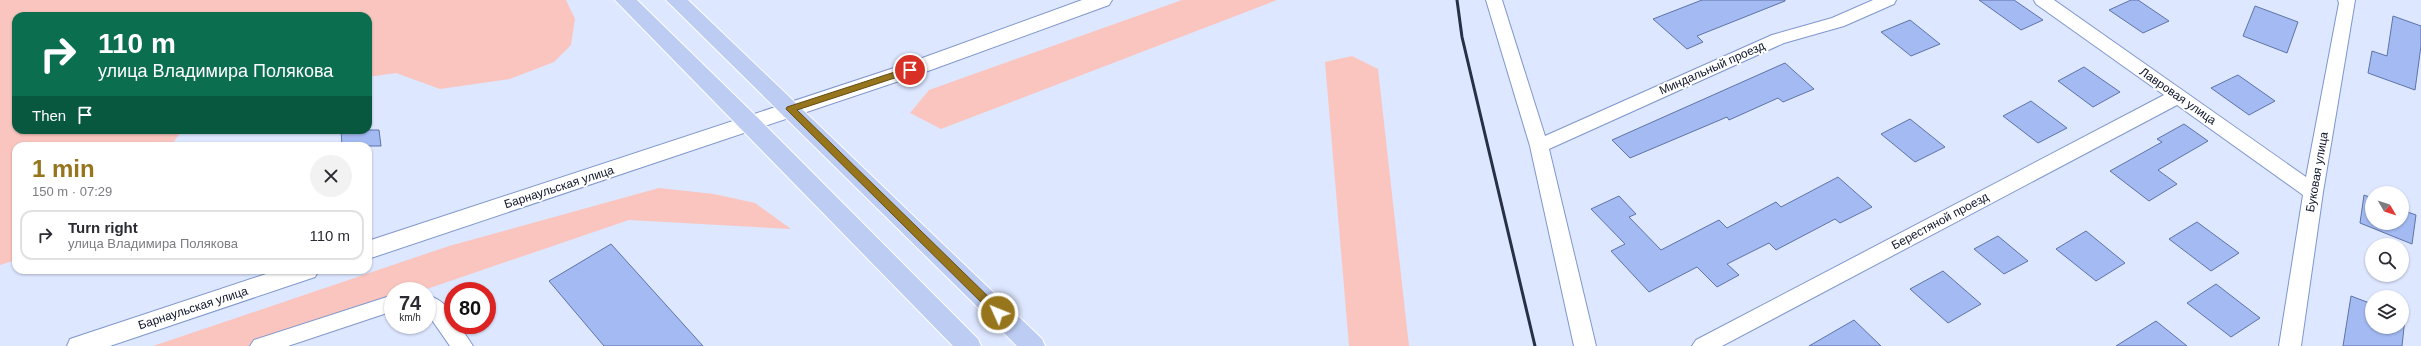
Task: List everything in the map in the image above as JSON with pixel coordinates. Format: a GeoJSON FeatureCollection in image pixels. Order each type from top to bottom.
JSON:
{"type":"FeatureCollection","features":[{"type":"Feature","properties":{"kind":"highway"},"geometry":{"type":"LineString","coordinates":[[625,0],[750,123],[969,346]]}},
{"type":"Feature","properties":{"kind":"highway"},"geometry":{"type":"LineString","coordinates":[[676,0],[1033,346]]}},
{"type":"Feature","properties":{"kind":"street","name":"Барнаульская улица"},"geometry":{"type":"LineString","coordinates":[[372,249],[910,70],[1102,0]]}},
{"type":"Feature","properties":{"kind":"street"},"geometry":{"type":"LineString","coordinates":[[1494,0],[1539,146],[1585,346]]}},
{"type":"Feature","properties":{"kind":"street","name":"Миндальный проезд"},"geometry":{"type":"LineString","coordinates":[[1539,146],[1778,39],[1838,22],[1888,0]]}},
{"type":"Feature","properties":{"kind":"street","name":"Лавровая улица"},"geometry":{"type":"LineString","coordinates":[[2042,0],[2312,192]]}},
{"type":"Feature","properties":{"kind":"street","name":"Буковая улица"},"geometry":{"type":"LineString","coordinates":[[2290,346],[2312,192],[2348,2],[2346,0]]}},
{"type":"Feature","properties":{"kind":"street","name":"Берестяной проезд"},"geometry":{"type":"LineString","coordinates":[[1702,346],[2178,96]]}},
{"type":"Feature","properties":{"kind":"street","name":"Барнаульская улица"},"geometry":{"type":"LineString","coordinates":[[79,346],[295,274]]}},
{"type":"Feature","properties":{"kind":"street"},"geometry":{"type":"LineString","coordinates":[[261,346],[384,306]]}},
{"type":"Feature","properties":{"kind":"street"},"geometry":{"type":"LineString","coordinates":[[436,309],[462,346]]}},
{"type":"Feature","properties":{"kind":"shaded area"},"geometry":{"type":"Polygon","coordinates":[[[0,0],[566,0],[575,19],[571,45],[554,62],[510,79],[440,89],[396,73],[372,76],[372,12],[12,12],[12,134],[179,134],[174,142],[12,142],[12,261],[0,265],[0,0]]]}},
{"type":"Feature","properties":{"kind":"shaded area"},"geometry":{"type":"Polygon","coordinates":[[[1182,0],[1277,0],[941,129],[910,113],[929,90],[1182,0]]]}},
{"type":"Feature","properties":{"kind":"shaded area"},"geometry":{"type":"Polygon","coordinates":[[[1352,56],[1378,69],[1409,346],[1349,346],[1325,62],[1352,56]]]}},
{"type":"Feature","properties":{"kind":"shaded area"},"geometry":{"type":"Polygon","coordinates":[[[659,188],[714,194],[755,203],[791,229],[629,220],[436,286],[436,282],[384,282],[384,303],[253,346],[153,346],[366,274],[372,274],[372,272],[449,246],[659,188]]]}},
{"type":"Feature","properties":{"kind":"building"},"geometry":{"type":"Polygon","coordinates":[[[1702,0],[1785,1],[1697,36],[1703,42],[1687,49],[1653,19],[1702,0]]]}},
{"type":"Feature","properties":{"kind":"building"},"geometry":{"type":"Polygon","coordinates":[[[1979,0],[2014,0],[2043,20],[2021,30],[1979,0]]]}},
{"type":"Feature","properties":{"kind":"building"},"geometry":{"type":"Polygon","coordinates":[[[2131,0],[2138,0],[2169,21],[2143,33],[2109,10],[2131,0]]]}},
{"type":"Feature","properties":{"kind":"building"},"geometry":{"type":"Polygon","coordinates":[[[2255,6],[2298,22],[2287,53],[2243,36],[2255,6]]]}},
{"type":"Feature","properties":{"kind":"building"},"geometry":{"type":"Polygon","coordinates":[[[2393,16],[2421,26],[2421,46],[2415,90],[2368,73],[2372,51],[2387,56],[2393,16]]]}},
{"type":"Feature","properties":{"kind":"building"},"geometry":{"type":"Polygon","coordinates":[[[1910,20],[1940,44],[1911,56],[1881,32],[1910,20]]]}},
{"type":"Feature","properties":{"kind":"building"},"geometry":{"type":"Polygon","coordinates":[[[1785,63],[1814,89],[1783,102],[1778,98],[1729,120],[1727,117],[1630,158],[1612,140],[1785,63]]]}},
{"type":"Feature","properties":{"kind":"building"},"geometry":{"type":"Polygon","coordinates":[[[2084,67],[2120,92],[2093,107],[2058,81],[2084,67]]]}},
{"type":"Feature","properties":{"kind":"building"},"geometry":{"type":"Polygon","coordinates":[[[2238,75],[2275,101],[2249,115],[2211,88],[2238,75]]]}},
{"type":"Feature","properties":{"kind":"building"},"geometry":{"type":"Polygon","coordinates":[[[2031,101],[2067,128],[2038,143],[2003,116],[2031,101]]]}},
{"type":"Feature","properties":{"kind":"building"},"geometry":{"type":"Polygon","coordinates":[[[1910,119],[1945,147],[1915,162],[1881,134],[1910,119]]]}},
{"type":"Feature","properties":{"kind":"building"},"geometry":{"type":"Polygon","coordinates":[[[2184,124],[2208,141],[2158,170],[2177,184],[2149,201],[2110,171],[2162,142],[2157,139],[2184,124]]]}},
{"type":"Feature","properties":{"kind":"building"},"geometry":{"type":"Polygon","coordinates":[[[372,130],[379,130],[381,146],[372,146],[372,142],[342,142],[341,134],[372,134],[372,130]]]}},
{"type":"Feature","properties":{"kind":"building"},"geometry":{"type":"Polygon","coordinates":[[[1838,177],[1872,207],[1840,223],[1835,219],[1776,250],[1769,243],[1727,264],[1739,275],[1717,287],[1697,267],[1649,292],[1611,251],[1625,244],[1591,209],[1619,196],[1636,214],[1629,217],[1661,250],[1719,220],[1727,228],[1776,202],[1781,207],[1838,177]]]}},
{"type":"Feature","properties":{"kind":"building"},"geometry":{"type":"Polygon","coordinates":[[[2364,195],[2365,225],[2360,223],[2364,195]]]}},
{"type":"Feature","properties":{"kind":"building"},"geometry":{"type":"Polygon","coordinates":[[[2409,212],[2416,215],[2412,244],[2409,243],[2409,238],[2397,238],[2377,230],[2409,230],[2409,212]]]}},
{"type":"Feature","properties":{"kind":"building"},"geometry":{"type":"Polygon","coordinates":[[[2197,222],[2239,253],[2211,271],[2169,239],[2197,222]]]}},
{"type":"Feature","properties":{"kind":"building"},"geometry":{"type":"Polygon","coordinates":[[[2086,231],[2125,263],[2096,281],[2056,249],[2086,231]]]}},
{"type":"Feature","properties":{"kind":"building"},"geometry":{"type":"Polygon","coordinates":[[[1998,236],[2028,261],[2004,274],[1974,249],[1998,236]]]}},
{"type":"Feature","properties":{"kind":"building"},"geometry":{"type":"Polygon","coordinates":[[[611,244],[703,346],[604,346],[549,281],[611,244]]]}},
{"type":"Feature","properties":{"kind":"building"},"geometry":{"type":"Polygon","coordinates":[[[1943,271],[1981,304],[1948,323],[1910,289],[1943,271]]]}},
{"type":"Feature","properties":{"kind":"building"},"geometry":{"type":"Polygon","coordinates":[[[2216,284],[2260,318],[2231,337],[2187,303],[2216,284]]]}},
{"type":"Feature","properties":{"kind":"building"},"geometry":{"type":"Polygon","coordinates":[[[2351,296],[2365,301],[2365,334],[2403,334],[2402,346],[2343,346],[2351,296]]]}},
{"type":"Feature","properties":{"kind":"building"},"geometry":{"type":"Polygon","coordinates":[[[1854,320],[1881,346],[1809,346],[1854,320]]]}},
{"type":"Feature","properties":{"kind":"building"},"geometry":{"type":"Polygon","coordinates":[[[2156,321],[2187,346],[2116,346],[2156,321]]]}},
{"type":"Feature","properties":{"kind":"railway"},"geometry":{"type":"LineString","coordinates":[[1457,0],[1462,37],[1535,346]]}},
{"type":"Feature","properties":{"kind":"route"},"geometry":{"type":"LineString","coordinates":[[910,70],[790,109],[998,313]]}}]}
